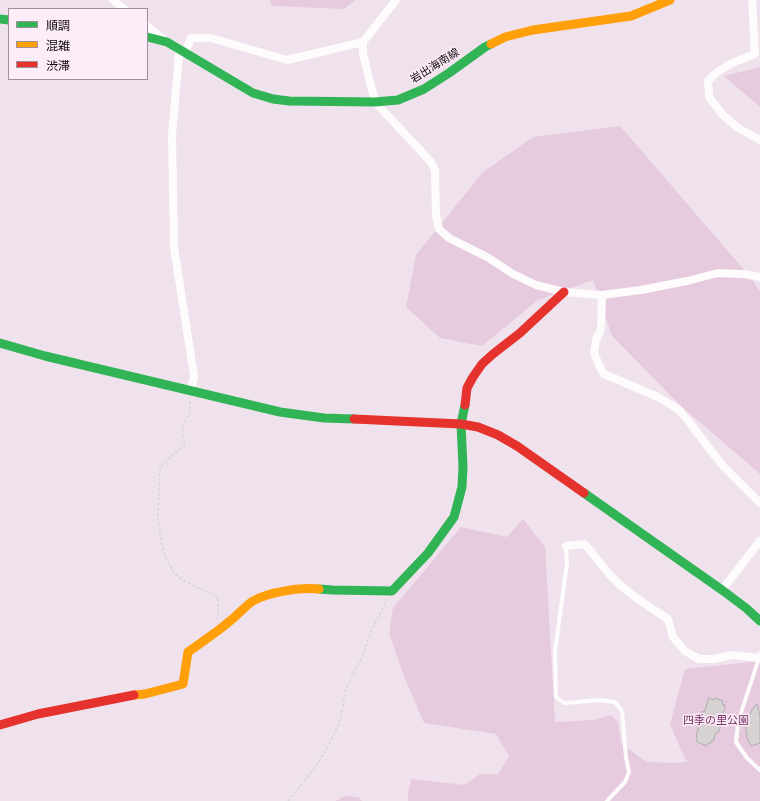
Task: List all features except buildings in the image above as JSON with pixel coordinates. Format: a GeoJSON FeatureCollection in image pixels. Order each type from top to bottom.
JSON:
{"type":"FeatureCollection","features":[{"type":"Feature","properties":{"kind":"street"},"geometry":{"type":"LineString","coordinates":[[112,0],[123,8]]}},
{"type":"Feature","properties":{"kind":"street"},"geometry":{"type":"LineString","coordinates":[[396,0],[363,42],[363,54],[375,102],[430,162],[435,170],[436,215],[439,229],[449,238],[488,257],[513,274],[536,285],[564,292],[602,295],[641,290],[718,273],[744,274],[760,277]]}},
{"type":"Feature","properties":{"kind":"street","name":"岩出海南線"},"geometry":{"type":"LineString","coordinates":[[148,37],[167,42],[253,93],[273,99],[289,101],[375,102],[398,100],[424,89],[486,47],[506,37],[533,30],[631,16],[670,0]]}},
{"type":"Feature","properties":{"kind":"street"},"geometry":{"type":"LineString","coordinates":[[752,0],[755,54],[728,65],[708,81],[709,97],[723,115],[738,128],[760,140]]}},
{"type":"Feature","properties":{"kind":"street"},"geometry":{"type":"LineString","coordinates":[[148,27],[167,42]]}},
{"type":"Feature","properties":{"kind":"street"},"geometry":{"type":"LineString","coordinates":[[191,391],[194,376],[174,247],[172,135],[179,54],[185,53],[191,38],[210,38],[287,60],[363,42]]}},
{"type":"Feature","properties":{"kind":"street"},"geometry":{"type":"LineString","coordinates":[[0,724],[86,704],[145,694],[183,684],[188,652],[232,621],[253,601],[271,594],[311,588],[332,590],[392,591],[428,553],[456,512],[462,487],[463,467],[461,424],[467,388],[472,377],[482,364],[520,333],[564,292]]}},
{"type":"Feature","properties":{"kind":"street"},"geometry":{"type":"LineString","coordinates":[[602,295],[601,329],[596,340],[594,353],[604,374],[658,397],[678,409],[723,466],[760,503]]}},
{"type":"Feature","properties":{"kind":"street"},"geometry":{"type":"LineString","coordinates":[[0,343],[46,356],[280,412],[324,418],[461,424],[478,427],[498,435],[517,446],[722,590],[746,608],[760,621]]}},
{"type":"Feature","properties":{"kind":"street"},"geometry":{"type":"LineString","coordinates":[[722,590],[760,541]]}},
{"type":"Feature","properties":{"kind":"street"},"geometry":{"type":"LineString","coordinates":[[566,546],[584,544],[611,576],[637,600],[668,619],[673,637],[685,651],[699,659],[714,659],[732,655],[760,657]]}},
{"type":"Feature","properties":{"kind":"lane"},"geometry":{"type":"LineString","coordinates":[[566,546],[567,563],[555,651],[556,697],[564,703],[599,700],[615,702],[622,712],[626,757],[629,772],[625,782],[607,801]]}},
{"type":"Feature","properties":{"kind":"lane"},"geometry":{"type":"LineString","coordinates":[[760,657],[738,722],[736,742],[747,758],[760,770]]}},
{"type":"Feature","properties":{"kind":"path"},"geometry":{"type":"LineString","coordinates":[[191,391],[190,412],[182,428],[185,444],[160,467],[158,518],[161,541],[167,562],[174,573],[184,581],[218,597],[218,615],[215,622]]}},
{"type":"Feature","properties":{"kind":"path"},"geometry":{"type":"LineString","coordinates":[[288,801],[310,774],[328,747],[340,721],[347,687],[361,659],[371,632],[392,591]]}},
{"type":"Feature","properties":{"kind":"green space"},"geometry":{"type":"Polygon","coordinates":[[[270,0],[355,0],[344,9],[272,6],[270,0]]]}},
{"type":"Feature","properties":{"kind":"green space"},"geometry":{"type":"Polygon","coordinates":[[[760,67],[760,107],[724,76],[760,67]]]}},
{"type":"Feature","properties":{"kind":"green space"},"geometry":{"type":"Polygon","coordinates":[[[620,126],[752,279],[760,292],[760,474],[681,406],[612,336],[593,280],[538,300],[482,346],[440,338],[406,307],[416,255],[483,172],[533,137],[620,126]]]}},
{"type":"Feature","properties":{"kind":"green space","name":"四季の里公園"},"geometry":{"type":"Polygon","coordinates":[[[523,519],[545,547],[555,722],[593,720],[611,715],[618,722],[621,743],[647,762],[678,763],[689,761],[685,759],[670,724],[685,669],[760,661],[760,801],[408,801],[411,779],[465,785],[480,774],[498,774],[509,756],[496,734],[424,723],[403,674],[389,633],[393,608],[461,527],[507,537],[523,519]]]}},
{"type":"Feature","properties":{"kind":"green space"},"geometry":{"type":"Polygon","coordinates":[[[345,796],[358,797],[362,801],[335,801],[345,796]]]}},
{"type":"Feature","properties":{"kind":"traffic: fast"},"geometry":{"type":"LineString","coordinates":[[0,19],[8,20]]}},
{"type":"Feature","properties":{"kind":"traffic: fast"},"geometry":{"type":"LineString","coordinates":[[148,37],[167,42],[253,93],[273,99],[289,101],[375,102],[398,100],[424,89],[491,44]]}},
{"type":"Feature","properties":{"kind":"traffic: fast"},"geometry":{"type":"LineString","coordinates":[[0,343],[45,356],[280,412],[324,418],[354,419]]}},
{"type":"Feature","properties":{"kind":"traffic: fast"},"geometry":{"type":"LineString","coordinates":[[319,589],[392,591],[428,553],[454,517],[462,487],[463,467],[461,424],[465,405]]}},
{"type":"Feature","properties":{"kind":"traffic: fast"},"geometry":{"type":"LineString","coordinates":[[584,493],[722,590],[746,608],[760,621]]}},
{"type":"Feature","properties":{"kind":"traffic: slow"},"geometry":{"type":"LineString","coordinates":[[491,44],[505,37],[533,30],[631,16],[670,0]]}},
{"type":"Feature","properties":{"kind":"traffic: slow"},"geometry":{"type":"LineString","coordinates":[[134,695],[145,694],[183,684],[188,652],[233,619],[253,601],[267,595],[285,591],[319,589]]}},
{"type":"Feature","properties":{"kind":"traffic: jam"},"geometry":{"type":"LineString","coordinates":[[465,405],[467,388],[482,364],[520,333],[564,292]]}},
{"type":"Feature","properties":{"kind":"traffic: jam"},"geometry":{"type":"LineString","coordinates":[[354,419],[461,424],[478,427],[498,435],[517,446],[584,493]]}},
{"type":"Feature","properties":{"kind":"traffic: jam"},"geometry":{"type":"LineString","coordinates":[[0,725],[38,714],[134,695]]}}]}
